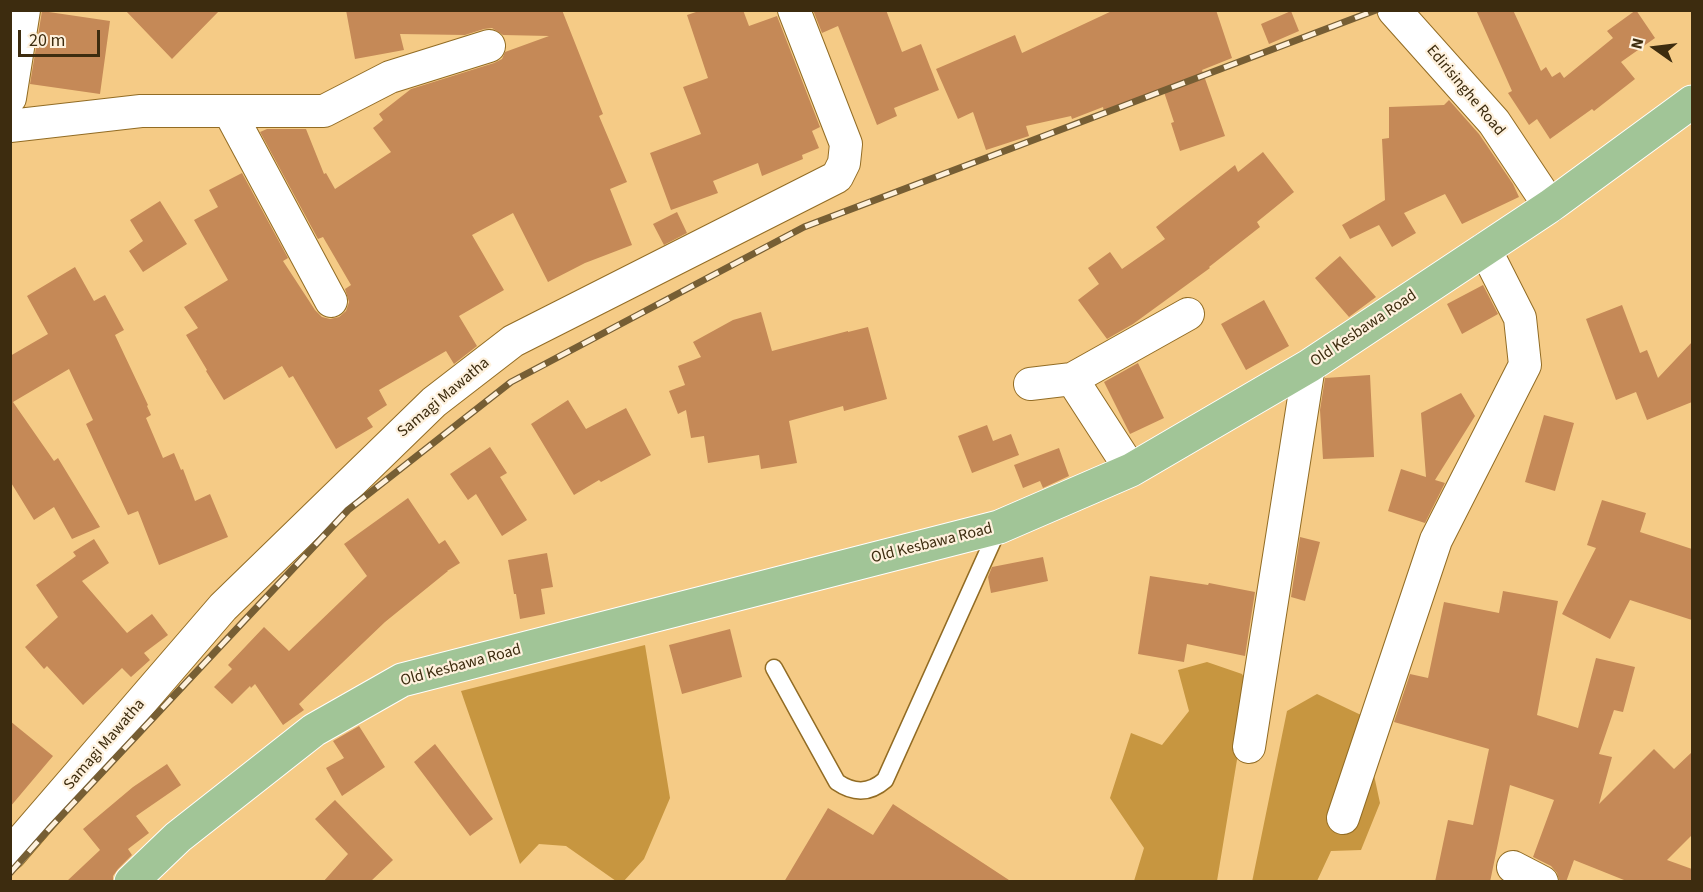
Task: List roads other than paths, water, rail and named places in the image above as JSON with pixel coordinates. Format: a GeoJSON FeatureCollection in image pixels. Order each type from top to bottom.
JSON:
{"type":"FeatureCollection","features":[{"type":"Feature","properties":{"kind":"main road","name":"Edirisinghe Road"},"geometry":{"type":"LineString","coordinates":[[1394,10],[1494,122],[1550,206]]}},
{"type":"Feature","properties":{"kind":"main road","name":"Old Kesbawa Road"},"geometry":{"type":"LineString","coordinates":[[131,882],[178,837],[314,729],[402,680],[999,527],[1131,470],[1309,366],[1550,206],[1692,102]]}},
{"type":"Feature","properties":{"kind":"street"},"geometry":{"type":"LineString","coordinates":[[10,98],[24,10]]}},
{"type":"Feature","properties":{"kind":"street","name":"Samagi Mawatha"},"geometry":{"type":"LineString","coordinates":[[10,854],[223,607],[434,402],[513,341],[837,177],[844,163],[846,144],[794,10]]}},
{"type":"Feature","properties":{"kind":"street"},"geometry":{"type":"LineString","coordinates":[[10,126],[141,111],[324,111],[390,77],[489,46]]}},
{"type":"Feature","properties":{"kind":"street"},"geometry":{"type":"LineString","coordinates":[[228,111],[332,301]]}},
{"type":"Feature","properties":{"kind":"street"},"geometry":{"type":"LineString","coordinates":[[1343,818],[1436,540],[1526,365],[1520,318],[1485,249]]}},
{"type":"Feature","properties":{"kind":"street"},"geometry":{"type":"LineString","coordinates":[[1030,384],[1072,379],[1188,314]]}},
{"type":"Feature","properties":{"kind":"street"},"geometry":{"type":"LineString","coordinates":[[1249,747],[1309,366]]}},
{"type":"Feature","properties":{"kind":"street"},"geometry":{"type":"LineString","coordinates":[[1072,379],[1131,470]]}},
{"type":"Feature","properties":{"kind":"street"},"geometry":{"type":"LineString","coordinates":[[1513,867],[1542,882]]}},
{"type":"Feature","properties":{"kind":"lane"},"geometry":{"type":"LineString","coordinates":[[774,668],[837,782],[848,789],[876,788],[885,780],[999,527]]}},
{"type":"Feature","properties":{"kind":"railway"},"geometry":{"type":"LineString","coordinates":[[10,873],[348,510],[511,382],[804,227],[1376,10]]}}]}
